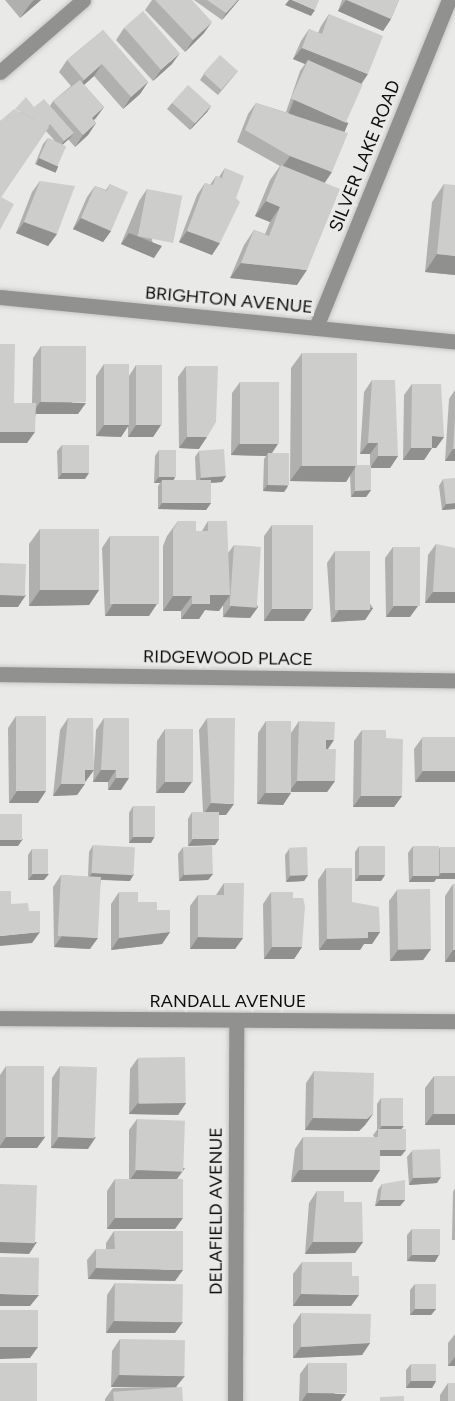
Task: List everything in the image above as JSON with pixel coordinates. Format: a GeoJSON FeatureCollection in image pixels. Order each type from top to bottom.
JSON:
{"type":"FeatureCollection","features":[{"type":"Feature","properties":{"kind":"street"},"geometry":{"type":"LineString","coordinates":[[0,72],[82,0]]}},
{"type":"Feature","properties":{"kind":"street","name":"SILVER LAKE ROAD"},"geometry":{"type":"LineString","coordinates":[[316,327],[449,0]]}},
{"type":"Feature","properties":{"kind":"street","name":"BRIGHTON AVENUE"},"geometry":{"type":"LineString","coordinates":[[0,297],[455,342]]}},
{"type":"Feature","properties":{"kind":"street","name":"RIDGEWOOD PLACE"},"geometry":{"type":"LineString","coordinates":[[0,674],[455,680]]}},
{"type":"Feature","properties":{"kind":"street","name":"RANDALL AVENUE"},"geometry":{"type":"LineString","coordinates":[[0,1018],[455,1021]]}},
{"type":"Feature","properties":{"kind":"street","name":"DELAFIELD AVENUE"},"geometry":{"type":"LineString","coordinates":[[235,1401],[236,1021]]}},
{"type":"Feature","properties":{"kind":"building"},"geometry":{"type":"Polygon","coordinates":[[[155,0],[192,0],[212,22],[193,40],[155,0]]]}},
{"type":"Feature","properties":{"kind":"building"},"geometry":{"type":"Polygon","coordinates":[[[207,0],[238,0],[226,13],[207,0]]]}},
{"type":"Feature","properties":{"kind":"building"},"geometry":{"type":"Polygon","coordinates":[[[292,0],[319,0],[315,10],[292,0]]]}},
{"type":"Feature","properties":{"kind":"building"},"geometry":{"type":"Polygon","coordinates":[[[347,0],[399,0],[391,19],[347,0]]]}},
{"type":"Feature","properties":{"kind":"building"},"geometry":{"type":"Polygon","coordinates":[[[143,11],[180,53],[161,70],[124,27],[143,11]]]}},
{"type":"Feature","properties":{"kind":"building"},"geometry":{"type":"Polygon","coordinates":[[[329,14],[383,36],[368,74],[302,48],[309,29],[322,34],[329,14]]]}},
{"type":"Feature","properties":{"kind":"building"},"geometry":{"type":"Polygon","coordinates":[[[103,30],[148,82],[131,97],[102,64],[84,80],[67,60],[103,30]]]}},
{"type":"Feature","properties":{"kind":"building"},"geometry":{"type":"Polygon","coordinates":[[[220,55],[238,71],[221,90],[203,74],[220,55]]]}},
{"type":"Feature","properties":{"kind":"building"},"geometry":{"type":"Polygon","coordinates":[[[308,60],[363,84],[346,123],[291,98],[308,60]]]}},
{"type":"Feature","properties":{"kind":"building"},"geometry":{"type":"Polygon","coordinates":[[[80,80],[104,107],[92,118],[96,123],[83,135],[53,101],[80,80]]]}},
{"type":"Feature","properties":{"kind":"building"},"geometry":{"type":"Polygon","coordinates":[[[188,85],[211,106],[195,124],[172,103],[188,85]]]}},
{"type":"Feature","properties":{"kind":"building"},"geometry":{"type":"Polygon","coordinates":[[[26,97],[34,107],[44,99],[74,133],[64,141],[50,124],[48,127],[15,109],[26,97]]]}},
{"type":"Feature","properties":{"kind":"building"},"geometry":{"type":"Polygon","coordinates":[[[256,103],[348,133],[332,172],[290,156],[245,130],[256,103]]]}},
{"type":"Feature","properties":{"kind":"building"},"geometry":{"type":"Polygon","coordinates":[[[14,109],[49,127],[1,197],[14,204],[0,230],[0,121],[14,109]]]}},
{"type":"Feature","properties":{"kind":"building"},"geometry":{"type":"Polygon","coordinates":[[[48,138],[66,146],[57,166],[39,158],[48,138]]]}},
{"type":"Feature","properties":{"kind":"building"},"geometry":{"type":"Polygon","coordinates":[[[281,165],[340,189],[307,270],[241,263],[254,230],[269,236],[280,207],[266,201],[281,165]]]}},
{"type":"Feature","properties":{"kind":"building"},"geometry":{"type":"Polygon","coordinates":[[[225,168],[244,176],[236,198],[240,202],[220,243],[187,231],[205,183],[213,185],[216,176],[222,178],[225,168]]]}},
{"type":"Feature","properties":{"kind":"building"},"geometry":{"type":"Polygon","coordinates":[[[40,181],[75,186],[57,234],[24,222],[40,181]]]}},
{"type":"Feature","properties":{"kind":"building"},"geometry":{"type":"Polygon","coordinates":[[[110,184],[128,192],[111,231],[81,218],[95,186],[107,191],[110,184]]]}},
{"type":"Feature","properties":{"kind":"building"},"geometry":{"type":"Polygon","coordinates":[[[444,184],[455,185],[455,256],[437,254],[444,184]]]}},
{"type":"Feature","properties":{"kind":"building"},"geometry":{"type":"Polygon","coordinates":[[[147,189],[182,196],[173,243],[138,236],[147,189]]]}},
{"type":"Feature","properties":{"kind":"building"},"geometry":{"type":"Polygon","coordinates":[[[0,344],[15,344],[14,403],[36,403],[35,432],[0,432],[0,344]]]}},
{"type":"Feature","properties":{"kind":"building"},"geometry":{"type":"Polygon","coordinates":[[[41,346],[86,346],[86,402],[41,402],[41,346]]]}},
{"type":"Feature","properties":{"kind":"building"},"geometry":{"type":"Polygon","coordinates":[[[302,353],[357,353],[357,466],[302,466],[302,353]]]}},
{"type":"Feature","properties":{"kind":"building"},"geometry":{"type":"Polygon","coordinates":[[[104,364],[129,364],[129,425],[104,425],[104,364]]]}},
{"type":"Feature","properties":{"kind":"building"},"geometry":{"type":"Polygon","coordinates":[[[136,365],[162,365],[162,425],[136,425],[136,365]]]}},
{"type":"Feature","properties":{"kind":"building"},"geometry":{"type":"Polygon","coordinates":[[[186,366],[218,366],[216,422],[207,437],[187,437],[186,366]]]}},
{"type":"Feature","properties":{"kind":"building"},"geometry":{"type":"Polygon","coordinates":[[[372,380],[395,380],[398,456],[378,456],[378,443],[368,443],[372,380]]]}},
{"type":"Feature","properties":{"kind":"building"},"geometry":{"type":"Polygon","coordinates":[[[240,382],[279,382],[279,444],[240,444],[240,382]]]}},
{"type":"Feature","properties":{"kind":"building"},"geometry":{"type":"Polygon","coordinates":[[[412,384],[441,384],[444,437],[432,436],[432,448],[411,448],[412,384]]]}},
{"type":"Feature","properties":{"kind":"building"},"geometry":{"type":"Polygon","coordinates":[[[455,417],[455,449],[453,449],[455,417]]]}},
{"type":"Feature","properties":{"kind":"building"},"geometry":{"type":"Polygon","coordinates":[[[62,445],[89,445],[89,473],[62,473],[62,445]]]}},
{"type":"Feature","properties":{"kind":"building"},"geometry":{"type":"Polygon","coordinates":[[[224,449],[226,476],[201,478],[199,451],[224,449]]]}},
{"type":"Feature","properties":{"kind":"building"},"geometry":{"type":"Polygon","coordinates":[[[159,450],[176,450],[176,477],[159,477],[159,450]]]}},
{"type":"Feature","properties":{"kind":"building"},"geometry":{"type":"Polygon","coordinates":[[[268,453],[289,453],[289,485],[268,485],[268,453]]]}},
{"type":"Feature","properties":{"kind":"building"},"geometry":{"type":"Polygon","coordinates":[[[356,465],[371,465],[371,490],[355,491],[356,465]]]}},
{"type":"Feature","properties":{"kind":"building"},"geometry":{"type":"Polygon","coordinates":[[[455,478],[455,503],[446,504],[443,479],[455,478]]]}},
{"type":"Feature","properties":{"kind":"building"},"geometry":{"type":"Polygon","coordinates":[[[162,480],[211,480],[211,503],[162,503],[162,480]]]}},
{"type":"Feature","properties":{"kind":"building"},"geometry":{"type":"Polygon","coordinates":[[[178,521],[196,521],[196,531],[208,531],[208,521],[227,521],[230,595],[210,595],[210,604],[192,604],[192,596],[173,596],[173,530],[178,521]]]}},
{"type":"Feature","properties":{"kind":"building"},"geometry":{"type":"Polygon","coordinates":[[[272,525],[313,525],[313,609],[272,609],[272,525]]]}},
{"type":"Feature","properties":{"kind":"building"},"geometry":{"type":"Polygon","coordinates":[[[40,529],[99,529],[99,590],[40,590],[40,529]]]}},
{"type":"Feature","properties":{"kind":"building"},"geometry":{"type":"Polygon","coordinates":[[[110,536],[159,536],[159,604],[110,604],[110,536]]]}},
{"type":"Feature","properties":{"kind":"building"},"geometry":{"type":"Polygon","coordinates":[[[436,544],[455,548],[455,592],[433,592],[436,544]]]}},
{"type":"Feature","properties":{"kind":"building"},"geometry":{"type":"Polygon","coordinates":[[[234,545],[261,547],[257,608],[230,606],[234,545]]]}},
{"type":"Feature","properties":{"kind":"building"},"geometry":{"type":"Polygon","coordinates":[[[393,547],[420,547],[420,606],[393,606],[393,547]]]}},
{"type":"Feature","properties":{"kind":"building"},"geometry":{"type":"Polygon","coordinates":[[[335,551],[370,551],[370,610],[335,610],[335,551]]]}},
{"type":"Feature","properties":{"kind":"building"},"geometry":{"type":"Polygon","coordinates":[[[0,563],[26,564],[25,596],[0,595],[0,563]]]}},
{"type":"Feature","properties":{"kind":"building"},"geometry":{"type":"Polygon","coordinates":[[[16,716],[46,716],[46,791],[16,791],[16,716]]]}},
{"type":"Feature","properties":{"kind":"building"},"geometry":{"type":"Polygon","coordinates":[[[68,718],[93,718],[94,770],[85,770],[85,784],[61,784],[68,718]]]}},
{"type":"Feature","properties":{"kind":"building"},"geometry":{"type":"Polygon","coordinates":[[[104,718],[129,718],[129,778],[116,778],[116,770],[101,770],[104,718]]]}},
{"type":"Feature","properties":{"kind":"building"},"geometry":{"type":"Polygon","coordinates":[[[207,718],[235,718],[234,804],[211,803],[207,718]]]}},
{"type":"Feature","properties":{"kind":"building"},"geometry":{"type":"Polygon","coordinates":[[[266,721],[291,721],[291,793],[266,793],[266,721]]]}},
{"type":"Feature","properties":{"kind":"building"},"geometry":{"type":"Polygon","coordinates":[[[299,721],[335,722],[334,740],[326,740],[326,749],[336,749],[335,781],[297,781],[299,721]]]}},
{"type":"Feature","properties":{"kind":"building"},"geometry":{"type":"Polygon","coordinates":[[[165,729],[193,729],[193,782],[165,782],[165,729]]]}},
{"type":"Feature","properties":{"kind":"building"},"geometry":{"type":"Polygon","coordinates":[[[362,730],[386,730],[386,738],[403,739],[402,796],[361,796],[362,730]]]}},
{"type":"Feature","properties":{"kind":"building"},"geometry":{"type":"Polygon","coordinates":[[[422,737],[455,737],[455,771],[422,771],[422,737]]]}},
{"type":"Feature","properties":{"kind":"building"},"geometry":{"type":"Polygon","coordinates":[[[133,806],[155,806],[155,837],[133,837],[133,806]]]}},
{"type":"Feature","properties":{"kind":"building"},"geometry":{"type":"Polygon","coordinates":[[[192,812],[219,812],[219,839],[192,839],[192,812]]]}},
{"type":"Feature","properties":{"kind":"building"},"geometry":{"type":"Polygon","coordinates":[[[0,814],[22,814],[22,840],[0,840],[0,814]]]}},
{"type":"Feature","properties":{"kind":"building"},"geometry":{"type":"Polygon","coordinates":[[[93,845],[135,847],[133,875],[92,873],[93,845]]]}},
{"type":"Feature","properties":{"kind":"building"},"geometry":{"type":"Polygon","coordinates":[[[212,846],[213,874],[184,875],[183,847],[212,846]]]}},
{"type":"Feature","properties":{"kind":"building"},"geometry":{"type":"Polygon","coordinates":[[[359,846],[385,846],[385,875],[359,875],[359,846]]]}},
{"type":"Feature","properties":{"kind":"building"},"geometry":{"type":"Polygon","coordinates":[[[413,846],[439,846],[439,876],[413,876],[413,846]]]}},
{"type":"Feature","properties":{"kind":"building"},"geometry":{"type":"Polygon","coordinates":[[[307,847],[308,875],[290,876],[289,848],[307,847]]]}},
{"type":"Feature","properties":{"kind":"building"},"geometry":{"type":"Polygon","coordinates":[[[440,847],[455,847],[455,873],[440,873],[440,847]]]}},
{"type":"Feature","properties":{"kind":"building"},"geometry":{"type":"Polygon","coordinates":[[[32,849],[48,849],[48,874],[32,874],[32,849]]]}},
{"type":"Feature","properties":{"kind":"building"},"geometry":{"type":"Polygon","coordinates":[[[326,868],[352,868],[352,902],[379,907],[380,932],[368,932],[368,938],[327,939],[326,868]]]}},
{"type":"Feature","properties":{"kind":"building"},"geometry":{"type":"Polygon","coordinates":[[[61,875],[101,877],[98,938],[58,936],[61,875]]]}},
{"type":"Feature","properties":{"kind":"building"},"geometry":{"type":"Polygon","coordinates":[[[224,883],[244,883],[243,938],[198,937],[198,895],[224,895],[224,883]]]}},
{"type":"Feature","properties":{"kind":"building"},"geometry":{"type":"Polygon","coordinates":[[[453,884],[455,884],[455,950],[453,950],[453,884]]]}},
{"type":"Feature","properties":{"kind":"building"},"geometry":{"type":"Polygon","coordinates":[[[430,889],[431,949],[398,950],[397,890],[430,889]]]}},
{"type":"Feature","properties":{"kind":"building"},"geometry":{"type":"Polygon","coordinates":[[[0,891],[11,891],[11,904],[28,903],[29,911],[40,911],[40,932],[0,936],[0,891]]]}},
{"type":"Feature","properties":{"kind":"building"},"geometry":{"type":"Polygon","coordinates":[[[119,892],[138,892],[138,902],[157,902],[157,910],[170,910],[170,932],[119,938],[119,892]]]}},
{"type":"Feature","properties":{"kind":"building"},"geometry":{"type":"Polygon","coordinates":[[[271,892],[293,892],[293,898],[303,898],[305,906],[302,947],[272,947],[271,892]]]}},
{"type":"Feature","properties":{"kind":"building"},"geometry":{"type":"Polygon","coordinates":[[[185,1057],[186,1103],[139,1104],[138,1058],[185,1057]]]}},
{"type":"Feature","properties":{"kind":"building"},"geometry":{"type":"Polygon","coordinates":[[[6,1066],[44,1066],[44,1137],[6,1137],[6,1066]]]}},
{"type":"Feature","properties":{"kind":"building"},"geometry":{"type":"Polygon","coordinates":[[[60,1066],[97,1067],[94,1138],[58,1137],[60,1066]]]}},
{"type":"Feature","properties":{"kind":"building"},"geometry":{"type":"Polygon","coordinates":[[[314,1071],[374,1073],[373,1114],[367,1119],[313,1118],[314,1071]]]}},
{"type":"Feature","properties":{"kind":"building"},"geometry":{"type":"Polygon","coordinates":[[[434,1076],[455,1076],[455,1114],[434,1114],[434,1076]]]}},
{"type":"Feature","properties":{"kind":"building"},"geometry":{"type":"Polygon","coordinates":[[[381,1098],[403,1098],[403,1126],[381,1126],[381,1098]]]}},
{"type":"Feature","properties":{"kind":"building"},"geometry":{"type":"Polygon","coordinates":[[[137,1119],[185,1121],[183,1172],[135,1170],[137,1119]]]}},
{"type":"Feature","properties":{"kind":"building"},"geometry":{"type":"Polygon","coordinates":[[[378,1129],[406,1129],[406,1150],[380,1150],[378,1129]]]}},
{"type":"Feature","properties":{"kind":"building"},"geometry":{"type":"Polygon","coordinates":[[[303,1137],[380,1137],[380,1170],[303,1170],[303,1137]]]}},
{"type":"Feature","properties":{"kind":"building"},"geometry":{"type":"Polygon","coordinates":[[[440,1149],[441,1177],[413,1178],[412,1150],[440,1149]]]}},
{"type":"Feature","properties":{"kind":"building"},"geometry":{"type":"Polygon","coordinates":[[[115,1179],[183,1179],[183,1218],[115,1218],[115,1179]]]}},
{"type":"Feature","properties":{"kind":"building"},"geometry":{"type":"Polygon","coordinates":[[[405,1180],[405,1200],[380,1200],[382,1184],[405,1180]]]}},
{"type":"Feature","properties":{"kind":"building"},"geometry":{"type":"Polygon","coordinates":[[[0,1184],[37,1185],[35,1243],[0,1242],[0,1184]]]}},
{"type":"Feature","properties":{"kind":"building"},"geometry":{"type":"Polygon","coordinates":[[[317,1191],[344,1191],[344,1202],[362,1202],[363,1242],[313,1242],[317,1191]]]}},
{"type":"Feature","properties":{"kind":"building"},"geometry":{"type":"Polygon","coordinates":[[[412,1229],[440,1229],[440,1255],[412,1255],[412,1229]]]}},
{"type":"Feature","properties":{"kind":"building"},"geometry":{"type":"Polygon","coordinates":[[[114,1231],[183,1231],[183,1270],[96,1268],[96,1249],[115,1249],[114,1231]]]}},
{"type":"Feature","properties":{"kind":"building"},"geometry":{"type":"Polygon","coordinates":[[[0,1257],[39,1258],[38,1295],[0,1294],[0,1257]]]}},
{"type":"Feature","properties":{"kind":"building"},"geometry":{"type":"Polygon","coordinates":[[[302,1262],[352,1262],[352,1276],[359,1276],[359,1295],[301,1294],[302,1262]]]}},
{"type":"Feature","properties":{"kind":"building"},"geometry":{"type":"Polygon","coordinates":[[[115,1283],[183,1284],[182,1322],[114,1321],[115,1283]]]}},
{"type":"Feature","properties":{"kind":"building"},"geometry":{"type":"Polygon","coordinates":[[[415,1284],[436,1284],[436,1309],[415,1309],[415,1284]]]}},
{"type":"Feature","properties":{"kind":"building"},"geometry":{"type":"Polygon","coordinates":[[[0,1310],[38,1310],[38,1347],[0,1347],[0,1310]]]}},
{"type":"Feature","properties":{"kind":"building"},"geometry":{"type":"Polygon","coordinates":[[[301,1313],[371,1314],[370,1343],[301,1347],[301,1313]]]}},
{"type":"Feature","properties":{"kind":"building"},"geometry":{"type":"Polygon","coordinates":[[[120,1339],[185,1340],[184,1376],[119,1375],[120,1339]]]}},
{"type":"Feature","properties":{"kind":"building"},"geometry":{"type":"Polygon","coordinates":[[[0,1363],[37,1363],[37,1401],[0,1401],[0,1363]]]}},
{"type":"Feature","properties":{"kind":"building"},"geometry":{"type":"Polygon","coordinates":[[[308,1363],[347,1363],[347,1393],[308,1393],[308,1363]]]}},
{"type":"Feature","properties":{"kind":"building"},"geometry":{"type":"Polygon","coordinates":[[[411,1364],[436,1364],[436,1381],[411,1381],[411,1364]]]}},
{"type":"Feature","properties":{"kind":"building"},"geometry":{"type":"Polygon","coordinates":[[[448,1383],[455,1383],[455,1401],[448,1401],[448,1383]]]}},
{"type":"Feature","properties":{"kind":"building"},"geometry":{"type":"Polygon","coordinates":[[[182,1387],[183,1401],[114,1401],[113,1392],[182,1387]]]}},
{"type":"Feature","properties":{"kind":"building"},"geometry":{"type":"Polygon","coordinates":[[[404,1396],[404,1401],[380,1401],[380,1397],[404,1396]]]}}]}
